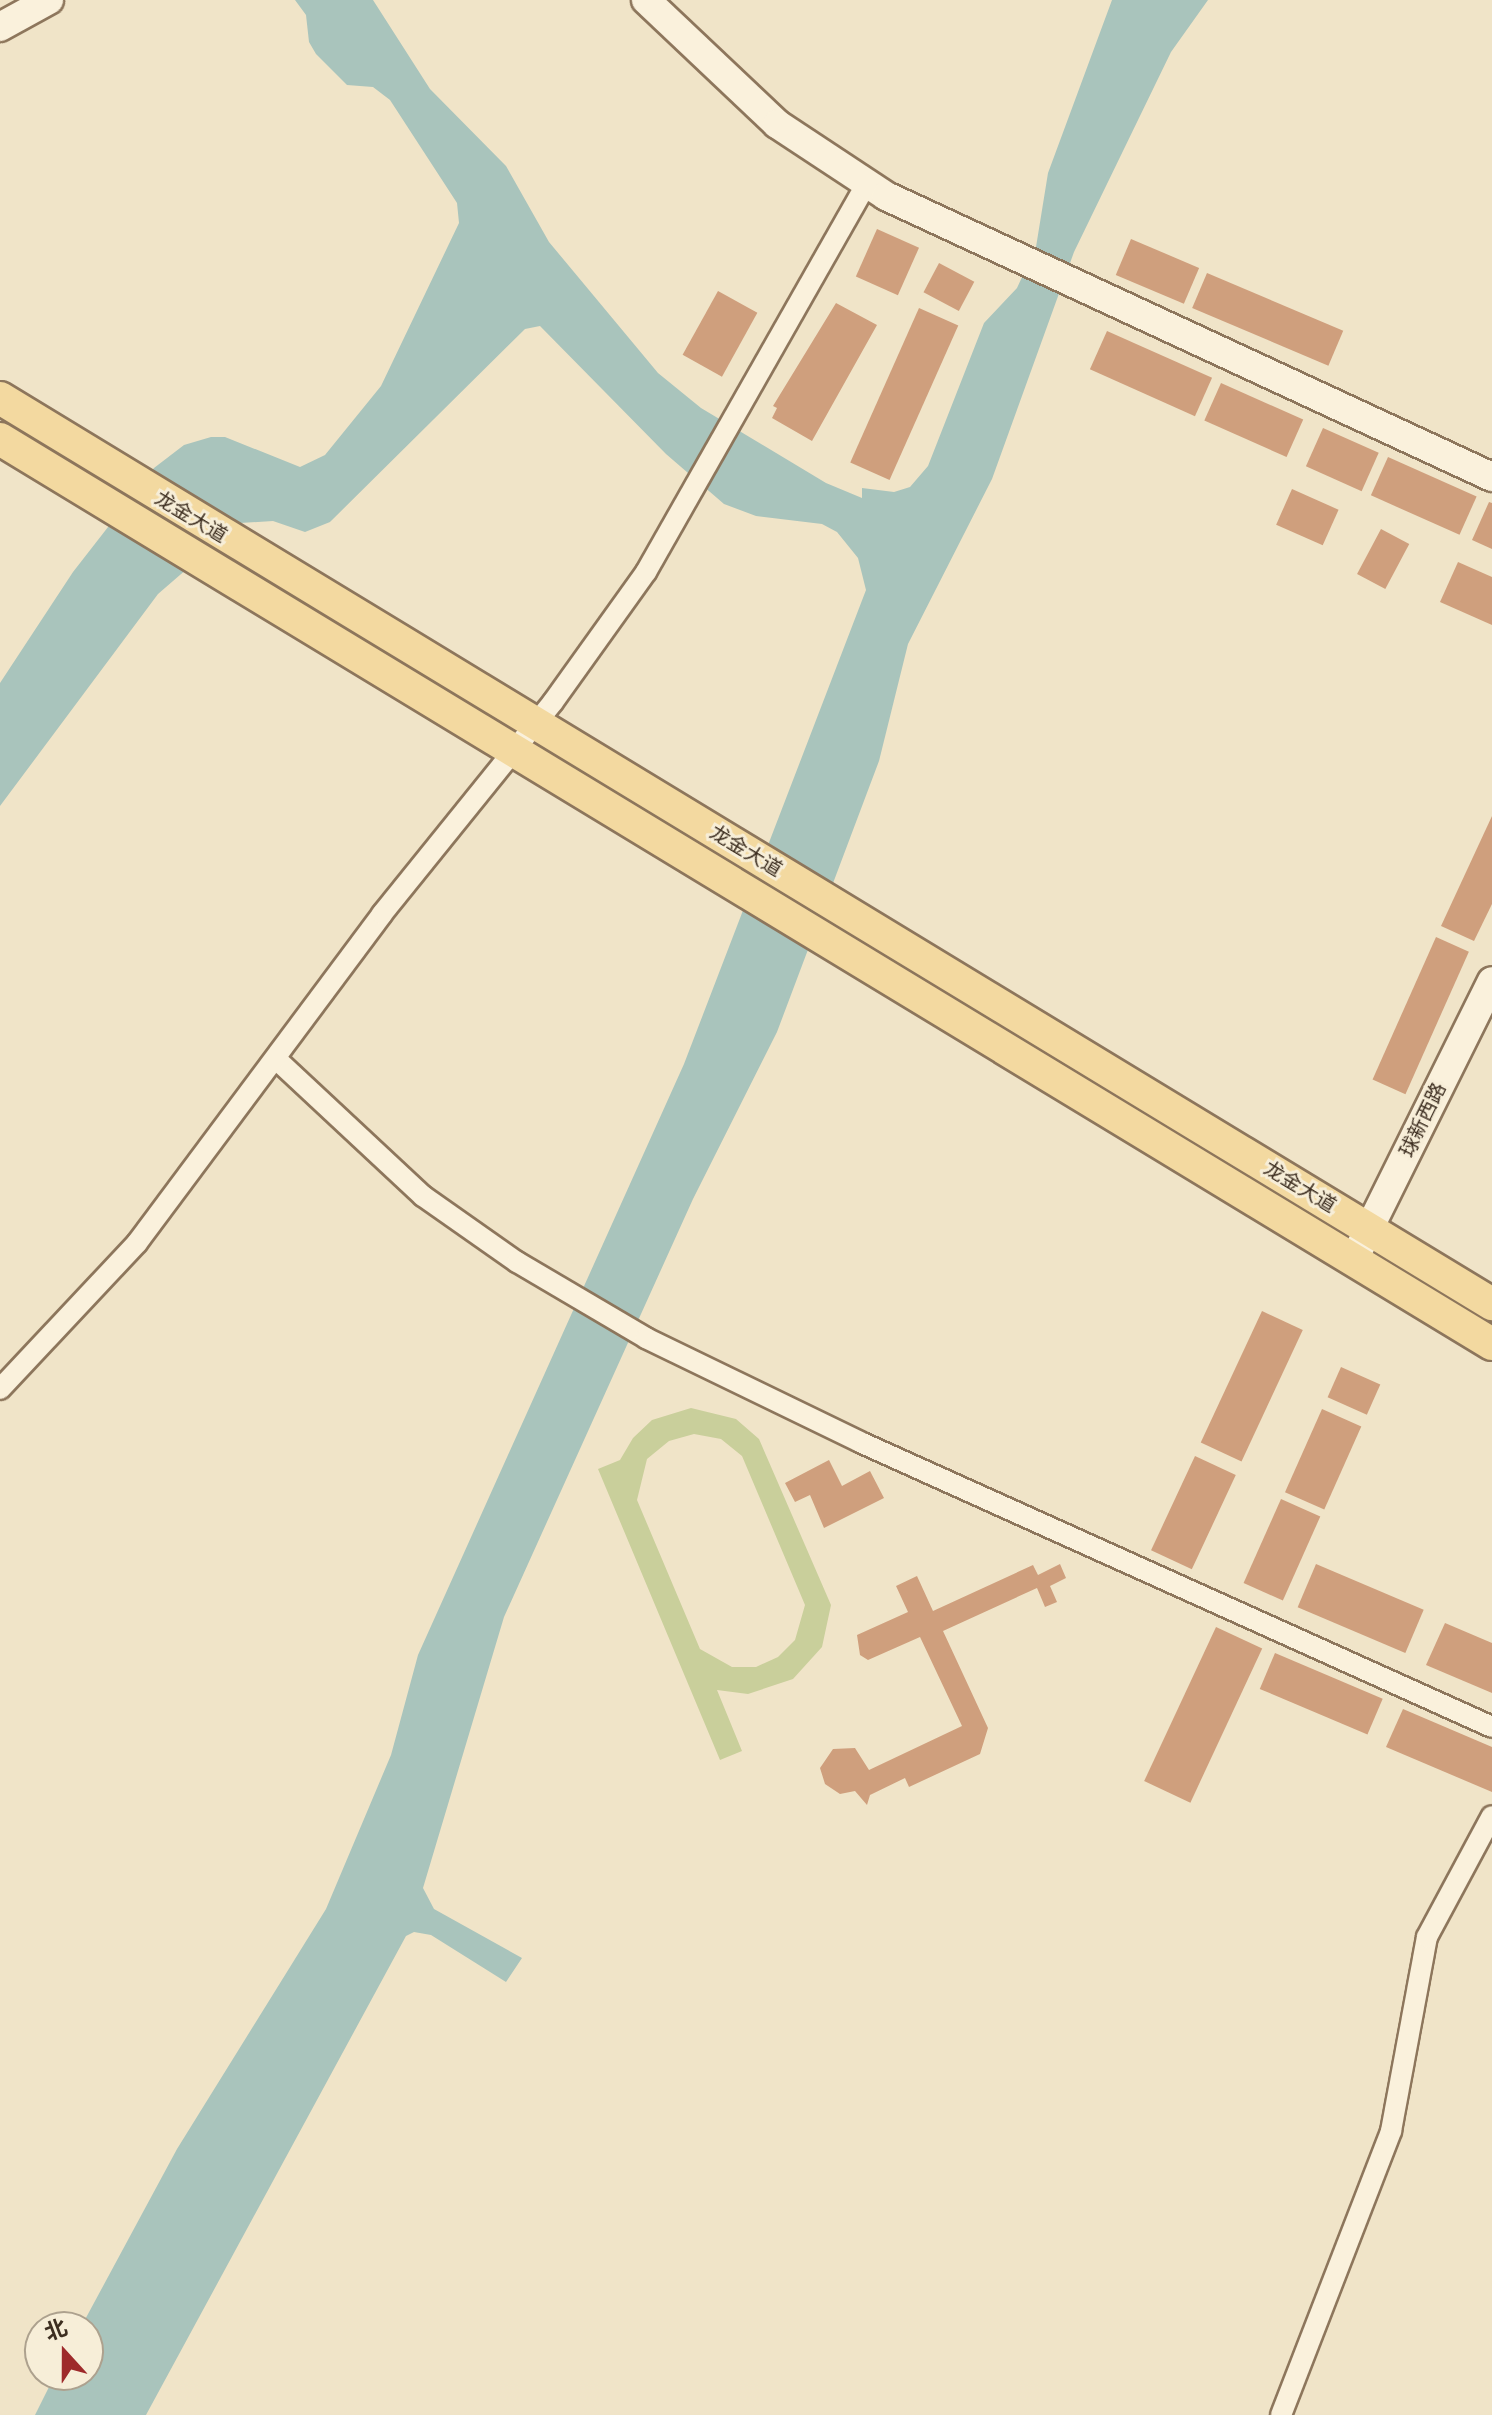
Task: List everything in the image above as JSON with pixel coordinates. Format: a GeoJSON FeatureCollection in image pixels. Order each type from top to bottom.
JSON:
{"type":"FeatureCollection","features":[{"type":"Feature","properties":{"kind":"main road","name":"龙金大道"},"geometry":{"type":"LineString","coordinates":[[0,398],[126,478],[1492,1304]]}},
{"type":"Feature","properties":{"kind":"main road","name":"龙金大道"},"geometry":{"type":"LineString","coordinates":[[0,439],[1492,1344]]}},
{"type":"Feature","properties":{"kind":"street"},"geometry":{"type":"LineString","coordinates":[[0,27],[49,0]]}},
{"type":"Feature","properties":{"kind":"street"},"geometry":{"type":"LineString","coordinates":[[646,0],[777,124],[866,185],[1022,264],[1492,477]]}},
{"type":"Feature","properties":{"kind":"street"},"geometry":{"type":"LineString","coordinates":[[0,1389],[137,1243],[382,914],[535,725],[646,572],[739,416],[866,185]]}},
{"type":"Feature","properties":{"kind":"street","name":"球新西路"},"geometry":{"type":"LineString","coordinates":[[1354,1259],[1492,981]]}},
{"type":"Feature","properties":{"kind":"street"},"geometry":{"type":"LineString","coordinates":[[276,1059],[423,1196],[567,1291],[646,1338],[860,1442],[1492,1727]]}},
{"type":"Feature","properties":{"kind":"street"},"geometry":{"type":"LineString","coordinates":[[1281,2415],[1391,2131],[1427,1937],[1492,1816]]}},
{"type":"Feature","properties":{"kind":"green space"},"geometry":{"type":"Polygon","coordinates":[[[691,1408],[736,1419],[759,1439],[831,1605],[822,1647],[793,1679],[748,1694],[717,1690],[742,1751],[720,1760],[598,1469],[620,1460],[633,1438],[652,1420],[691,1408]],[[694,1434],[669,1441],[647,1459],[637,1500],[700,1649],[732,1667],[756,1667],[778,1657],[795,1640],[805,1605],[742,1456],[721,1439],[694,1434]]]}},
{"type":"Feature","properties":{"kind":"water"},"geometry":{"type":"Polygon","coordinates":[[[295,0],[373,0],[430,89],[506,166],[549,242],[658,373],[701,408],[826,483],[862,498],[862,488],[894,492],[910,487],[928,466],[984,323],[1017,288],[1036,247],[1048,173],[1112,0],[1208,0],[1171,52],[1074,252],[992,479],[908,644],[879,761],[777,1032],[693,1199],[504,1617],[423,1888],[434,1909],[522,1958],[506,1982],[431,1935],[414,1932],[406,1936],[146,2415],[35,2415],[47,2391],[104,2391],[104,2311],[90,2311],[177,2149],[326,1909],[391,1755],[418,1655],[684,1064],[866,590],[858,558],[837,532],[822,524],[756,516],[724,504],[666,454],[540,326],[525,329],[330,522],[305,532],[273,521],[240,523],[158,594],[0,806],[0,683],[73,572],[154,468],[184,445],[211,437],[225,437],[300,467],[325,455],[381,386],[459,223],[457,203],[390,100],[373,87],[347,85],[316,54],[309,42],[306,15],[295,0]]]}},
{"type":"Feature","properties":{"kind":"building"},"geometry":{"type":"Polygon","coordinates":[[[877,229],[919,248],[898,295],[856,277],[877,229]]]}},
{"type":"Feature","properties":{"kind":"building"},"geometry":{"type":"Polygon","coordinates":[[[1131,239],[1199,268],[1184,304],[1116,275],[1131,239]]]}},
{"type":"Feature","properties":{"kind":"building"},"geometry":{"type":"Polygon","coordinates":[[[939,263],[974,282],[959,311],[924,292],[939,263]]]}},
{"type":"Feature","properties":{"kind":"building"},"geometry":{"type":"Polygon","coordinates":[[[1207,273],[1343,331],[1328,366],[1192,308],[1207,273]]]}},
{"type":"Feature","properties":{"kind":"building"},"geometry":{"type":"Polygon","coordinates":[[[718,291],[757,313],[722,377],[683,355],[718,291]]]}},
{"type":"Feature","properties":{"kind":"building"},"geometry":{"type":"Polygon","coordinates":[[[836,303],[877,325],[812,441],[772,418],[777,408],[773,406],[836,303]]]}},
{"type":"Feature","properties":{"kind":"building"},"geometry":{"type":"Polygon","coordinates":[[[919,308],[958,325],[890,480],[850,462],[919,308]]]}},
{"type":"Feature","properties":{"kind":"building"},"geometry":{"type":"Polygon","coordinates":[[[1107,331],[1212,378],[1195,416],[1090,369],[1107,331]]]}},
{"type":"Feature","properties":{"kind":"building"},"geometry":{"type":"Polygon","coordinates":[[[1221,383],[1303,420],[1287,457],[1204,420],[1221,383]]]}},
{"type":"Feature","properties":{"kind":"building"},"geometry":{"type":"Polygon","coordinates":[[[1323,428],[1379,453],[1362,491],[1306,466],[1323,428]]]}},
{"type":"Feature","properties":{"kind":"building"},"geometry":{"type":"Polygon","coordinates":[[[1388,457],[1477,496],[1460,535],[1371,495],[1388,457]]]}},
{"type":"Feature","properties":{"kind":"building"},"geometry":{"type":"Polygon","coordinates":[[[1292,489],[1339,510],[1323,545],[1276,525],[1292,489]]]}},
{"type":"Feature","properties":{"kind":"building"},"geometry":{"type":"Polygon","coordinates":[[[1489,502],[1492,503],[1492,549],[1472,540],[1489,502]]]}},
{"type":"Feature","properties":{"kind":"building"},"geometry":{"type":"Polygon","coordinates":[[[1381,529],[1409,544],[1385,589],[1357,574],[1381,529]]]}},
{"type":"Feature","properties":{"kind":"building"},"geometry":{"type":"Polygon","coordinates":[[[1458,562],[1492,577],[1492,625],[1440,602],[1458,562]]]}},
{"type":"Feature","properties":{"kind":"building"},"geometry":{"type":"Polygon","coordinates":[[[1492,816],[1492,904],[1474,941],[1441,926],[1492,816]]]}},
{"type":"Feature","properties":{"kind":"building"},"geometry":{"type":"Polygon","coordinates":[[[1436,937],[1469,952],[1405,1094],[1373,1080],[1436,937]]]}},
{"type":"Feature","properties":{"kind":"building"},"geometry":{"type":"Polygon","coordinates":[[[1262,1311],[1303,1330],[1242,1461],[1201,1442],[1262,1311]]]}},
{"type":"Feature","properties":{"kind":"building"},"geometry":{"type":"Polygon","coordinates":[[[1341,1367],[1380,1384],[1367,1415],[1328,1397],[1341,1367]]]}},
{"type":"Feature","properties":{"kind":"building"},"geometry":{"type":"Polygon","coordinates":[[[1322,1409],[1361,1426],[1324,1510],[1285,1492],[1322,1409]]]}},
{"type":"Feature","properties":{"kind":"building"},"geometry":{"type":"Polygon","coordinates":[[[1195,1456],[1236,1475],[1192,1569],[1151,1550],[1195,1456]]]}},
{"type":"Feature","properties":{"kind":"building"},"geometry":{"type":"Polygon","coordinates":[[[829,1460],[842,1486],[870,1471],[884,1498],[824,1528],[810,1495],[795,1502],[785,1483],[829,1460]]]}},
{"type":"Feature","properties":{"kind":"building"},"geometry":{"type":"Polygon","coordinates":[[[1281,1499],[1320,1516],[1283,1601],[1244,1583],[1281,1499]]]}},
{"type":"Feature","properties":{"kind":"building"},"geometry":{"type":"Polygon","coordinates":[[[1060,1564],[1066,1578],[1050,1586],[1057,1602],[1045,1607],[1037,1588],[943,1631],[988,1728],[980,1754],[909,1787],[905,1778],[870,1795],[867,1805],[855,1791],[840,1794],[825,1784],[820,1768],[833,1749],[855,1748],[869,1770],[962,1726],[920,1637],[868,1660],[860,1655],[857,1635],[908,1612],[896,1586],[917,1576],[933,1611],[1033,1565],[1038,1575],[1060,1564]]]}},
{"type":"Feature","properties":{"kind":"building"},"geometry":{"type":"Polygon","coordinates":[[[1316,1564],[1424,1610],[1405,1653],[1298,1607],[1316,1564]]]}},
{"type":"Feature","properties":{"kind":"building"},"geometry":{"type":"Polygon","coordinates":[[[1445,1623],[1492,1643],[1492,1693],[1426,1665],[1445,1623]]]}},
{"type":"Feature","properties":{"kind":"building"},"geometry":{"type":"Polygon","coordinates":[[[1216,1627],[1262,1649],[1190,1803],[1144,1781],[1216,1627]]]}},
{"type":"Feature","properties":{"kind":"building"},"geometry":{"type":"Polygon","coordinates":[[[1275,1653],[1383,1699],[1367,1735],[1260,1689],[1275,1653]]]}},
{"type":"Feature","properties":{"kind":"building"},"geometry":{"type":"Polygon","coordinates":[[[1403,1709],[1492,1747],[1492,1792],[1386,1747],[1403,1709]]]}}]}
